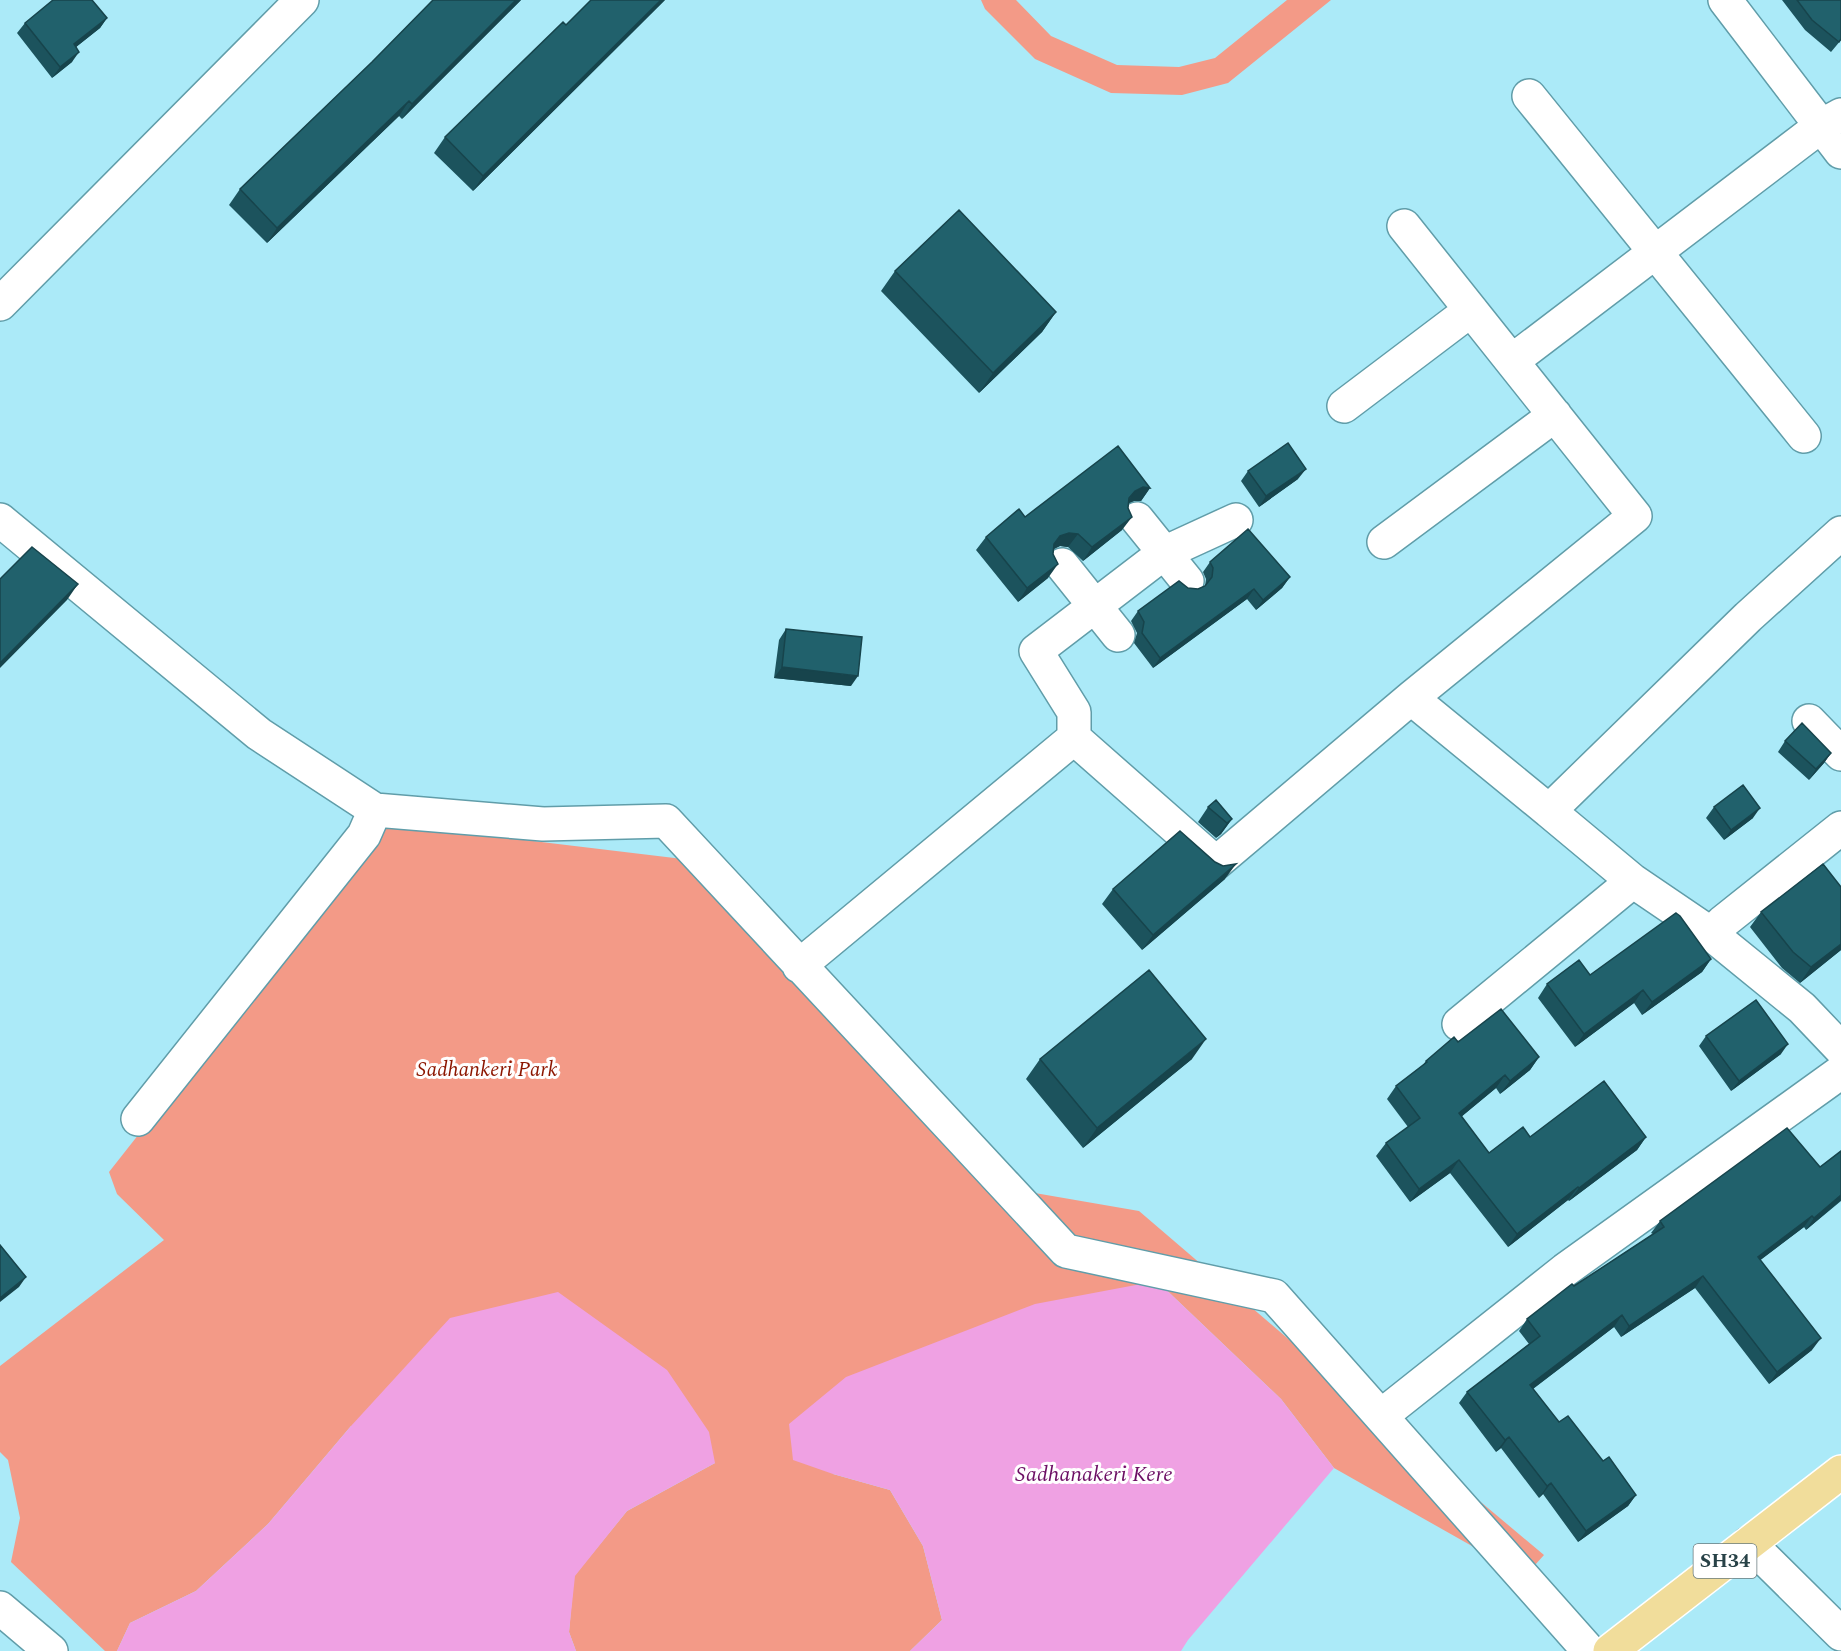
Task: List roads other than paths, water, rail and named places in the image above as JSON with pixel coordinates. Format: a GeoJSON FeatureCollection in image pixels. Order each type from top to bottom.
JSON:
{"type":"FeatureCollection","features":[{"type":"Feature","properties":{"kind":"main road","name":"SH34"},"geometry":{"type":"LineString","coordinates":[[1610,1651],[1841,1472]]}},
{"type":"Feature","properties":{"kind":"street"},"geometry":{"type":"LineString","coordinates":[[0,304],[302,0]]}},
{"type":"Feature","properties":{"kind":"street"},"geometry":{"type":"LineString","coordinates":[[1725,0],[1831,121],[1841,152]]}},
{"type":"Feature","properties":{"kind":"street"},"geometry":{"type":"LineString","coordinates":[[1529,96],[1804,436]]}},
{"type":"Feature","properties":{"kind":"street"},"geometry":{"type":"LineString","coordinates":[[1512,361],[1831,121]]}},
{"type":"Feature","properties":{"kind":"street"},"geometry":{"type":"LineString","coordinates":[[1236,520],[1164,553],[1036,651],[1074,712],[1074,738],[1216,863],[1411,698],[1635,516],[1404,226]]}},
{"type":"Feature","properties":{"kind":"street"},"geometry":{"type":"LineString","coordinates":[[1344,406],[1471,310]]}},
{"type":"Feature","properties":{"kind":"street"},"geometry":{"type":"LineString","coordinates":[[1384,542],[1555,415]]}},
{"type":"Feature","properties":{"kind":"street"},"geometry":{"type":"LineString","coordinates":[[1137,519],[1187,580]]}},
{"type":"Feature","properties":{"kind":"street"},"geometry":{"type":"LineString","coordinates":[[0,520],[259,734],[375,810],[543,824],[666,821],[1066,1251],[1274,1296],[1588,1651]]}},
{"type":"Feature","properties":{"kind":"street"},"geometry":{"type":"LineString","coordinates":[[1549,811],[1748,617],[1841,533]]}},
{"type":"Feature","properties":{"kind":"street"},"geometry":{"type":"LineString","coordinates":[[1062,565],[1118,635]]}},
{"type":"Feature","properties":{"kind":"street"},"geometry":{"type":"LineString","coordinates":[[1411,698],[1633,881],[1711,934],[1802,1008],[1841,1049]]}},
{"type":"Feature","properties":{"kind":"street"},"geometry":{"type":"LineString","coordinates":[[1809,721],[1841,754]]}},
{"type":"Feature","properties":{"kind":"street"},"geometry":{"type":"LineString","coordinates":[[799,966],[1074,738]]}},
{"type":"Feature","properties":{"kind":"street"},"geometry":{"type":"LineString","coordinates":[[138,1119],[364,835],[375,810]]}},
{"type":"Feature","properties":{"kind":"street"},"geometry":{"type":"LineString","coordinates":[[1711,934],[1841,828]]}},
{"type":"Feature","properties":{"kind":"street"},"geometry":{"type":"LineString","coordinates":[[1459,1024],[1633,881]]}},
{"type":"Feature","properties":{"kind":"street"},"geometry":{"type":"LineString","coordinates":[[1381,1416],[1565,1270],[1841,1072]]}},
{"type":"Feature","properties":{"kind":"street"},"geometry":{"type":"LineString","coordinates":[[1749,1543],[1841,1634]]}},
{"type":"Feature","properties":{"kind":"street"},"geometry":{"type":"LineString","coordinates":[[0,1608],[51,1651]]}},
{"type":"Feature","properties":{"kind":"water","name":"Sadhanakeri Kere"},"geometry":{"type":"Polygon","coordinates":[[[1157,1281],[1281,1399],[1334,1468],[1181,1651],[910,1651],[942,1620],[923,1546],[890,1490],[793,1460],[789,1424],[846,1377],[1035,1304],[1157,1281]]]}},
{"type":"Feature","properties":{"kind":"water"},"geometry":{"type":"Polygon","coordinates":[[[558,1292],[667,1370],[709,1432],[715,1463],[627,1511],[575,1576],[569,1632],[576,1651],[117,1651],[130,1623],[196,1591],[268,1524],[351,1426],[450,1318],[558,1292]]]}},
{"type":"Feature","properties":{"kind":"park label","name":"Sadhankeri Park"},"geometry":{"type":"Point","coordinates":[487,1070]}}]}
